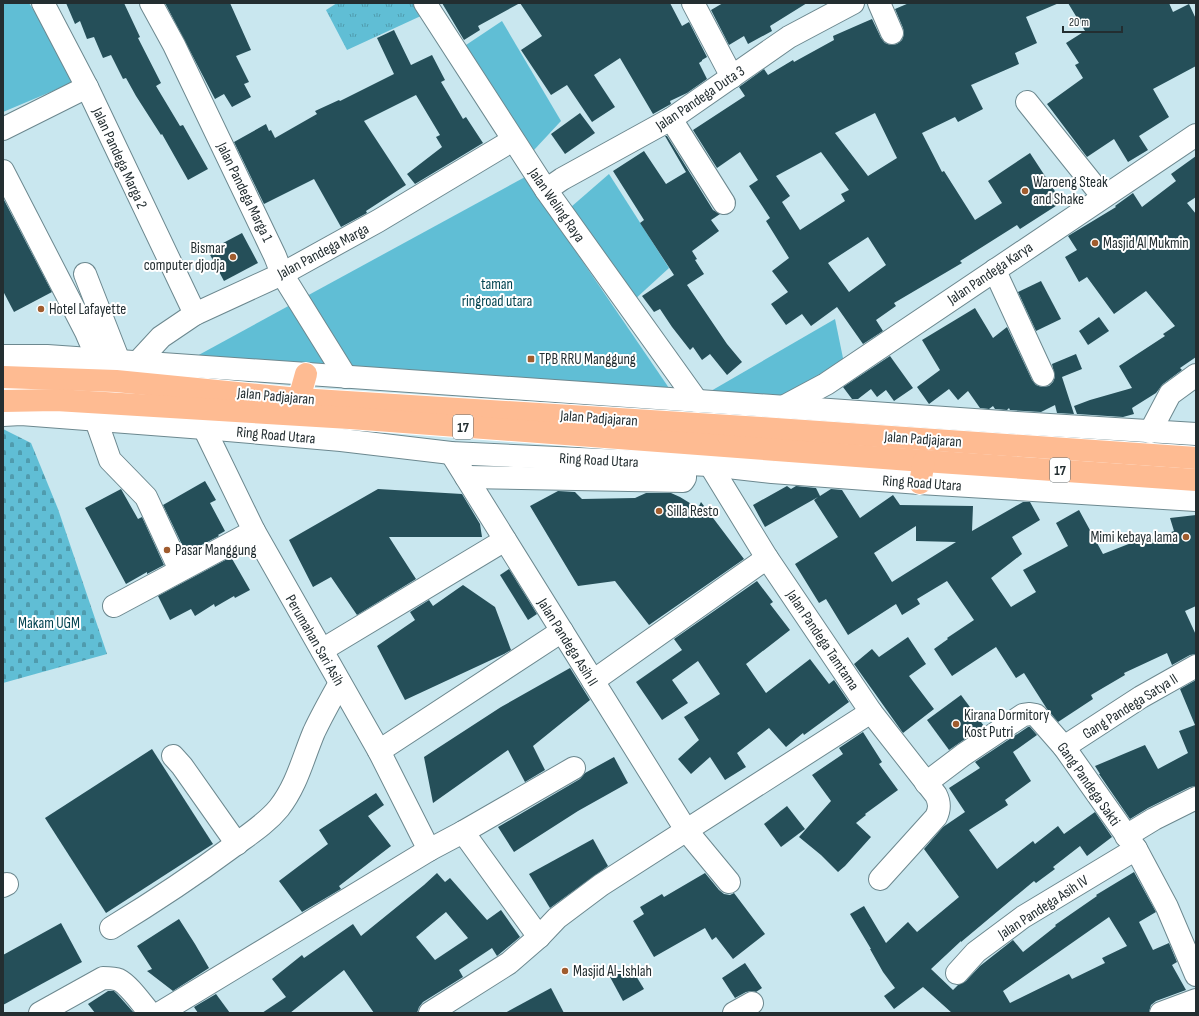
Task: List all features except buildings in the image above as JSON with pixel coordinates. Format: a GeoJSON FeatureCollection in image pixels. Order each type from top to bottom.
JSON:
{"type":"FeatureCollection","features":[{"type":"Feature","properties":{"kind":"highway"},"geometry":{"type":"LineString","coordinates":[[299,399],[306,374]]}},
{"type":"Feature","properties":{"kind":"highway","name":"Jalan Padjajaran"},"geometry":{"type":"LineString","coordinates":[[3,377],[116,381],[299,399],[769,428],[1196,458]]}},
{"type":"Feature","properties":{"kind":"highway","name":"Jalan Padjajaran"},"geometry":{"type":"LineString","coordinates":[[3,400],[56,400],[350,418],[1196,480]]}},
{"type":"Feature","properties":{"kind":"highway"},"geometry":{"type":"LineString","coordinates":[[920,483],[924,461]]}},
{"type":"Feature","properties":{"kind":"street","name":"Jalan Pandega Marga 2"},"geometry":{"type":"LineString","coordinates":[[43,3],[86,87],[194,314]]}},
{"type":"Feature","properties":{"kind":"street","name":"Jalan Pandega Marga 1"},"geometry":{"type":"LineString","coordinates":[[151,3],[174,45],[276,256],[282,274],[346,377]]}},
{"type":"Feature","properties":{"kind":"street","name":"Jalan Weling Raya"},"geometry":{"type":"LineString","coordinates":[[425,3],[546,190],[696,401]]}},
{"type":"Feature","properties":{"kind":"street"},"geometry":{"type":"LineString","coordinates":[[693,3],[732,77]]}},
{"type":"Feature","properties":{"kind":"street","name":"Jalan Pandega Duta 3"},"geometry":{"type":"LineString","coordinates":[[546,190],[565,177],[670,120],[789,37],[853,3]]}},
{"type":"Feature","properties":{"kind":"street"},"geometry":{"type":"LineString","coordinates":[[879,3],[892,33]]}},
{"type":"Feature","properties":{"kind":"street"},"geometry":{"type":"LineString","coordinates":[[3,129],[86,87]]}},
{"type":"Feature","properties":{"kind":"street"},"geometry":{"type":"LineString","coordinates":[[1027,102],[1103,198]]}},
{"type":"Feature","properties":{"kind":"street"},"geometry":{"type":"LineString","coordinates":[[670,120],[724,203]]}},
{"type":"Feature","properties":{"kind":"street","name":"Jalan Pandega Karya"},"geometry":{"type":"LineString","coordinates":[[782,407],[826,384],[1196,135]]}},
{"type":"Feature","properties":{"kind":"street","name":"Jalan Pandega Marga"},"geometry":{"type":"LineString","coordinates":[[118,361],[161,336],[194,314],[282,274],[378,221],[513,140]]}},
{"type":"Feature","properties":{"kind":"street"},"geometry":{"type":"LineString","coordinates":[[3,170],[86,332],[118,361]]}},
{"type":"Feature","properties":{"kind":"street"},"geometry":{"type":"LineString","coordinates":[[995,270],[1043,375]]}},
{"type":"Feature","properties":{"kind":"street"},"geometry":{"type":"LineString","coordinates":[[85,274],[118,361]]}},
{"type":"Feature","properties":{"kind":"street"},"geometry":{"type":"LineString","coordinates":[[3,356],[47,356],[1196,434]]}},
{"type":"Feature","properties":{"kind":"street"},"geometry":{"type":"LineString","coordinates":[[1150,432],[1170,394],[1196,375]]}},
{"type":"Feature","properties":{"kind":"street","name":"Ring Road Utara"},"geometry":{"type":"LineString","coordinates":[[3,415],[21,414],[204,428],[341,440],[451,453],[710,465],[772,472],[920,483],[1196,500]]}},
{"type":"Feature","properties":{"kind":"street"},"geometry":{"type":"LineString","coordinates":[[96,420],[110,460],[146,497],[180,570]]}},
{"type":"Feature","properties":{"kind":"street","name":"Perumahan Sari Asih"},"geometry":{"type":"LineString","coordinates":[[204,428],[254,532],[379,751],[429,850]]}},
{"type":"Feature","properties":{"kind":"street","name":"Jalan Pandega Asih II"},"geometry":{"type":"LineString","coordinates":[[451,453],[686,830],[729,882]]}},
{"type":"Feature","properties":{"kind":"street"},"geometry":{"type":"LineString","coordinates":[[466,477],[682,481],[685,478],[685,464]]}},
{"type":"Feature","properties":{"kind":"street","name":"Jalan Pandega Tamtama"},"geometry":{"type":"LineString","coordinates":[[710,465],[767,558],[871,712],[939,802],[940,810],[936,817],[880,879]]}},
{"type":"Feature","properties":{"kind":"street"},"geometry":{"type":"LineString","coordinates":[[114,606],[254,532]]}},
{"type":"Feature","properties":{"kind":"street"},"geometry":{"type":"LineString","coordinates":[[322,650],[505,540]]}},
{"type":"Feature","properties":{"kind":"street"},"geometry":{"type":"LineString","coordinates":[[593,681],[767,558]]}},
{"type":"Feature","properties":{"kind":"street"},"geometry":{"type":"LineString","coordinates":[[379,751],[562,631]]}},
{"type":"Feature","properties":{"kind":"street","name":"Gang Pandega Satya II"},"geometry":{"type":"LineString","coordinates":[[1064,748],[1142,697],[1196,666]]}},
{"type":"Feature","properties":{"kind":"street"},"geometry":{"type":"LineString","coordinates":[[110,928],[140,910],[237,844],[262,825],[278,809],[301,770],[315,731],[340,683]]}},
{"type":"Feature","properties":{"kind":"street"},"geometry":{"type":"LineString","coordinates":[[430,1013],[510,963],[539,937],[557,918],[601,885],[871,712]]}},
{"type":"Feature","properties":{"kind":"street","name":"Gang Pandega Sakti"},"geometry":{"type":"LineString","coordinates":[[926,783],[963,755],[1023,715],[1036,715],[1064,748],[1131,843],[1191,947],[1196,975]]}},
{"type":"Feature","properties":{"kind":"street"},"geometry":{"type":"LineString","coordinates":[[173,756],[182,766],[237,844]]}},
{"type":"Feature","properties":{"kind":"street"},"geometry":{"type":"LineString","coordinates":[[160,1013],[429,850],[574,768]]}},
{"type":"Feature","properties":{"kind":"street","name":"Jalan Pandega Asih IV"},"geometry":{"type":"LineString","coordinates":[[957,973],[976,952],[1023,917],[1131,843],[1154,819],[1196,798]]}},
{"type":"Feature","properties":{"kind":"street"},"geometry":{"type":"LineString","coordinates":[[463,832],[539,937]]}},
{"type":"Feature","properties":{"kind":"street"},"geometry":{"type":"LineString","coordinates":[[40,1013],[103,978],[107,978],[119,980],[150,1013]]}},
{"type":"Feature","properties":{"kind":"street"},"geometry":{"type":"LineString","coordinates":[[1161,1013],[1196,1000]]}},
{"type":"Feature","properties":{"kind":"green space"},"geometry":{"type":"Polygon","coordinates":[[[3,3],[29,3],[79,80],[3,112],[3,3]]]}},
{"type":"Feature","properties":{"kind":"green space"},"geometry":{"type":"Polygon","coordinates":[[[337,3],[415,3],[423,15],[347,50],[326,10],[337,3]]]}},
{"type":"Feature","properties":{"kind":"green space"},"geometry":{"type":"Polygon","coordinates":[[[502,21],[561,121],[534,150],[463,47],[502,21]]]}},
{"type":"Feature","properties":{"kind":"green space"},"geometry":{"type":"Polygon","coordinates":[[[609,174],[669,268],[633,301],[571,207],[609,174]]]}},
{"type":"Feature","properties":{"kind":"green space","name":"taman ringroad utara"},"geometry":{"type":"Polygon","coordinates":[[[525,177],[671,391],[195,357],[525,177]]]}},
{"type":"Feature","properties":{"kind":"green space"},"geometry":{"type":"Polygon","coordinates":[[[835,319],[844,363],[791,400],[704,395],[835,319]]]}},
{"type":"Feature","properties":{"kind":"green space","name":"Makam UGM"},"geometry":{"type":"Polygon","coordinates":[[[3,429],[31,443],[58,509],[107,654],[3,683],[3,429]]]}},
{"type":"Feature","properties":{"kind":"place","name":"Waroeng Steak and Shake"},"geometry":{"type":"Point","coordinates":[1025,191]}},
{"type":"Feature","properties":{"kind":"place","name":"Masjid Al Mukmin"},"geometry":{"type":"Point","coordinates":[1095,243]}},
{"type":"Feature","properties":{"kind":"place","name":"Bismar computer djodja"},"geometry":{"type":"Point","coordinates":[233,257]}},
{"type":"Feature","properties":{"kind":"place","name":"Hotel Lafayette"},"geometry":{"type":"Point","coordinates":[41,309]}},
{"type":"Feature","properties":{"kind":"place","name":"TPB RRU Manggung"},"geometry":{"type":"Point","coordinates":[531,359]}},
{"type":"Feature","properties":{"kind":"place","name":"Silla Resto"},"geometry":{"type":"Point","coordinates":[659,511]}},
{"type":"Feature","properties":{"kind":"place","name":"Mimi kebaya lama"},"geometry":{"type":"Point","coordinates":[1186,537]}},
{"type":"Feature","properties":{"kind":"place","name":"Pasar Manggung"},"geometry":{"type":"Point","coordinates":[167,550]}},
{"type":"Feature","properties":{"kind":"place","name":"Kirana Dormitory Kost Putri"},"geometry":{"type":"Point","coordinates":[956,724]}},
{"type":"Feature","properties":{"kind":"place","name":"Masjid Al-Ishlah"},"geometry":{"type":"Point","coordinates":[565,971]}}]}
